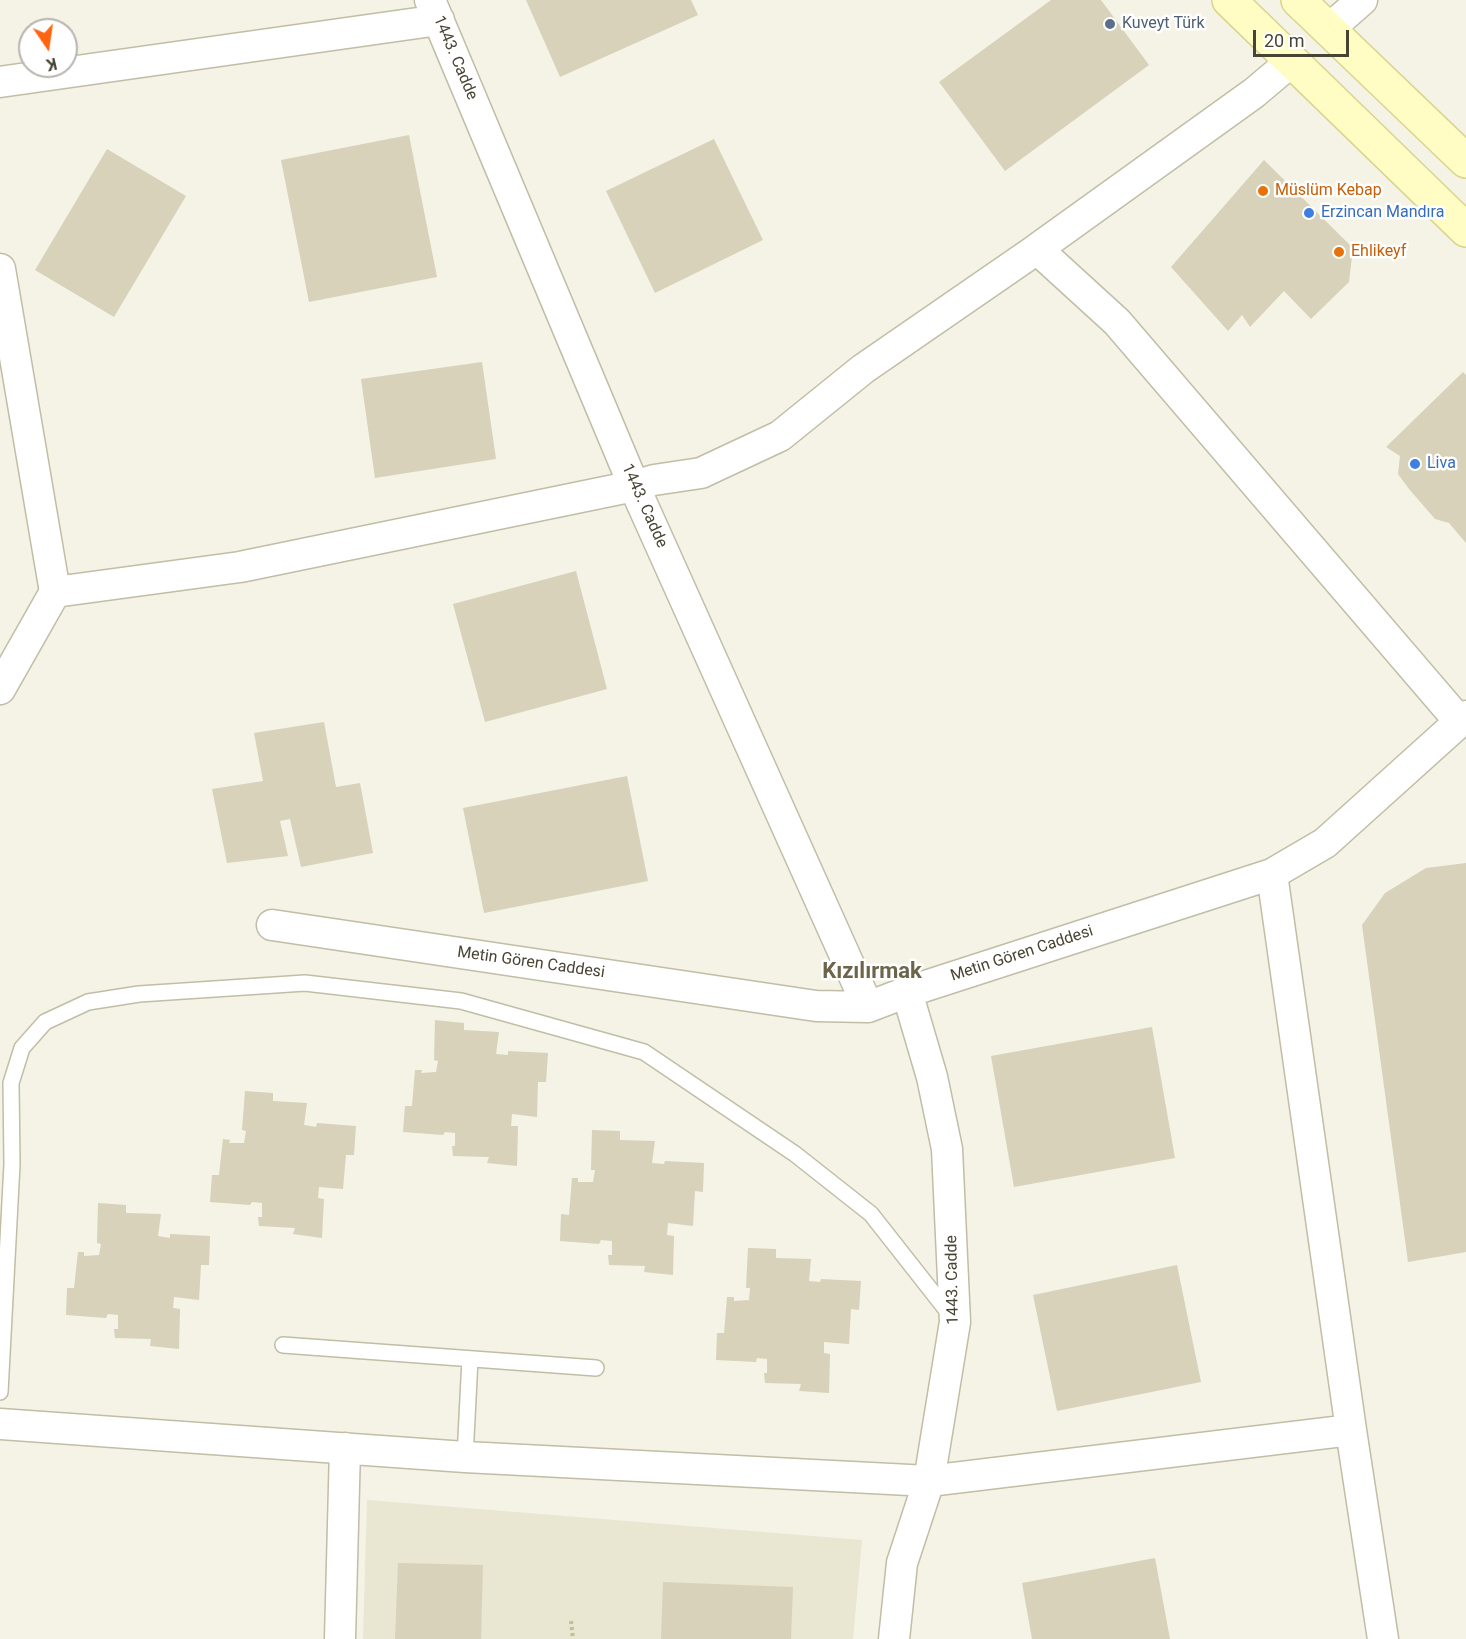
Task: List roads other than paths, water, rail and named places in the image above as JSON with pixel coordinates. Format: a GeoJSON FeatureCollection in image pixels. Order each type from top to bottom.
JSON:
{"type":"FeatureCollection","features":[{"type":"Feature","properties":{"kind":"main road"},"geometry":{"type":"LineString","coordinates":[[1229,0],[1466,230]]}},
{"type":"Feature","properties":{"kind":"main road"},"geometry":{"type":"LineString","coordinates":[[1298,0],[1466,161]]}},
{"type":"Feature","properties":{"kind":"main road"},"geometry":{"type":"LineString","coordinates":[[1292,61],[1328,30]]}},
{"type":"Feature","properties":{"kind":"street"},"geometry":{"type":"LineString","coordinates":[[1328,30],[1362,0]]}},
{"type":"Feature","properties":{"kind":"street"},"geometry":{"type":"LineString","coordinates":[[0,82],[435,10]]}},
{"type":"Feature","properties":{"kind":"street","name":"1443. Cadde"},"geometry":{"type":"LineString","coordinates":[[435,10],[634,486],[868,1007]]}},
{"type":"Feature","properties":{"kind":"street"},"geometry":{"type":"LineString","coordinates":[[55,592],[240,567],[654,480],[701,473],[780,436],[863,369],[1037,249],[1254,93],[1292,61]]}},
{"type":"Feature","properties":{"kind":"street"},"geometry":{"type":"LineString","coordinates":[[1037,249],[1117,322],[1463,719]]}},
{"type":"Feature","properties":{"kind":"street"},"geometry":{"type":"LineString","coordinates":[[0,269],[55,592],[0,688]]}},
{"type":"Feature","properties":{"kind":"street","name":"Metin Gören Caddesi"},"geometry":{"type":"LineString","coordinates":[[272,925],[816,1006],[868,1007],[907,992],[1272,874],[1325,843],[1463,719]]}},
{"type":"Feature","properties":{"kind":"street"},"geometry":{"type":"LineString","coordinates":[[1272,874],[1350,1430],[1383,1639]]}},
{"type":"Feature","properties":{"kind":"street","name":"1443. Cadde"},"geometry":{"type":"LineString","coordinates":[[894,1639],[902,1563],[929,1481],[956,1322],[947,1149],[932,1077],[907,992]]}},
{"type":"Feature","properties":{"kind":"street"},"geometry":{"type":"LineString","coordinates":[[0,1424],[465,1457],[929,1481],[1350,1430]]}},
{"type":"Feature","properties":{"kind":"street"},"geometry":{"type":"LineString","coordinates":[[340,1639],[345,1448]]}},
{"type":"Feature","properties":{"kind":"lane"},"geometry":{"type":"LineString","coordinates":[[0,1392],[12,1164],[11,1083],[22,1048],[45,1022],[88,1002],[151,993],[305,983],[428,997],[461,1001],[644,1052],[795,1154],[871,1214],[956,1322]]}},
{"type":"Feature","properties":{"kind":"lane"},"geometry":{"type":"LineString","coordinates":[[283,1345],[596,1368]]}},
{"type":"Feature","properties":{"kind":"lane"},"geometry":{"type":"LineString","coordinates":[[465,1457],[470,1359]]}},
{"type":"Feature","properties":{"kind":"place","name":"Kuveyt Türk"},"geometry":{"type":"Point","coordinates":[1110,24]}},
{"type":"Feature","properties":{"kind":"place","name":"Müslüm Kebap"},"geometry":{"type":"Point","coordinates":[1263,191]}},
{"type":"Feature","properties":{"kind":"place","name":"Erzincan Mandıra"},"geometry":{"type":"Point","coordinates":[1309,213]}},
{"type":"Feature","properties":{"kind":"place","name":"Ehlikeyf"},"geometry":{"type":"Point","coordinates":[1339,252]}},
{"type":"Feature","properties":{"kind":"place","name":"Liva"},"geometry":{"type":"Point","coordinates":[1415,464]}},
{"type":"Feature","properties":{"kind":"district","name":"Kızılırmak"},"geometry":{"type":"Point","coordinates":[872,972]}}]}
